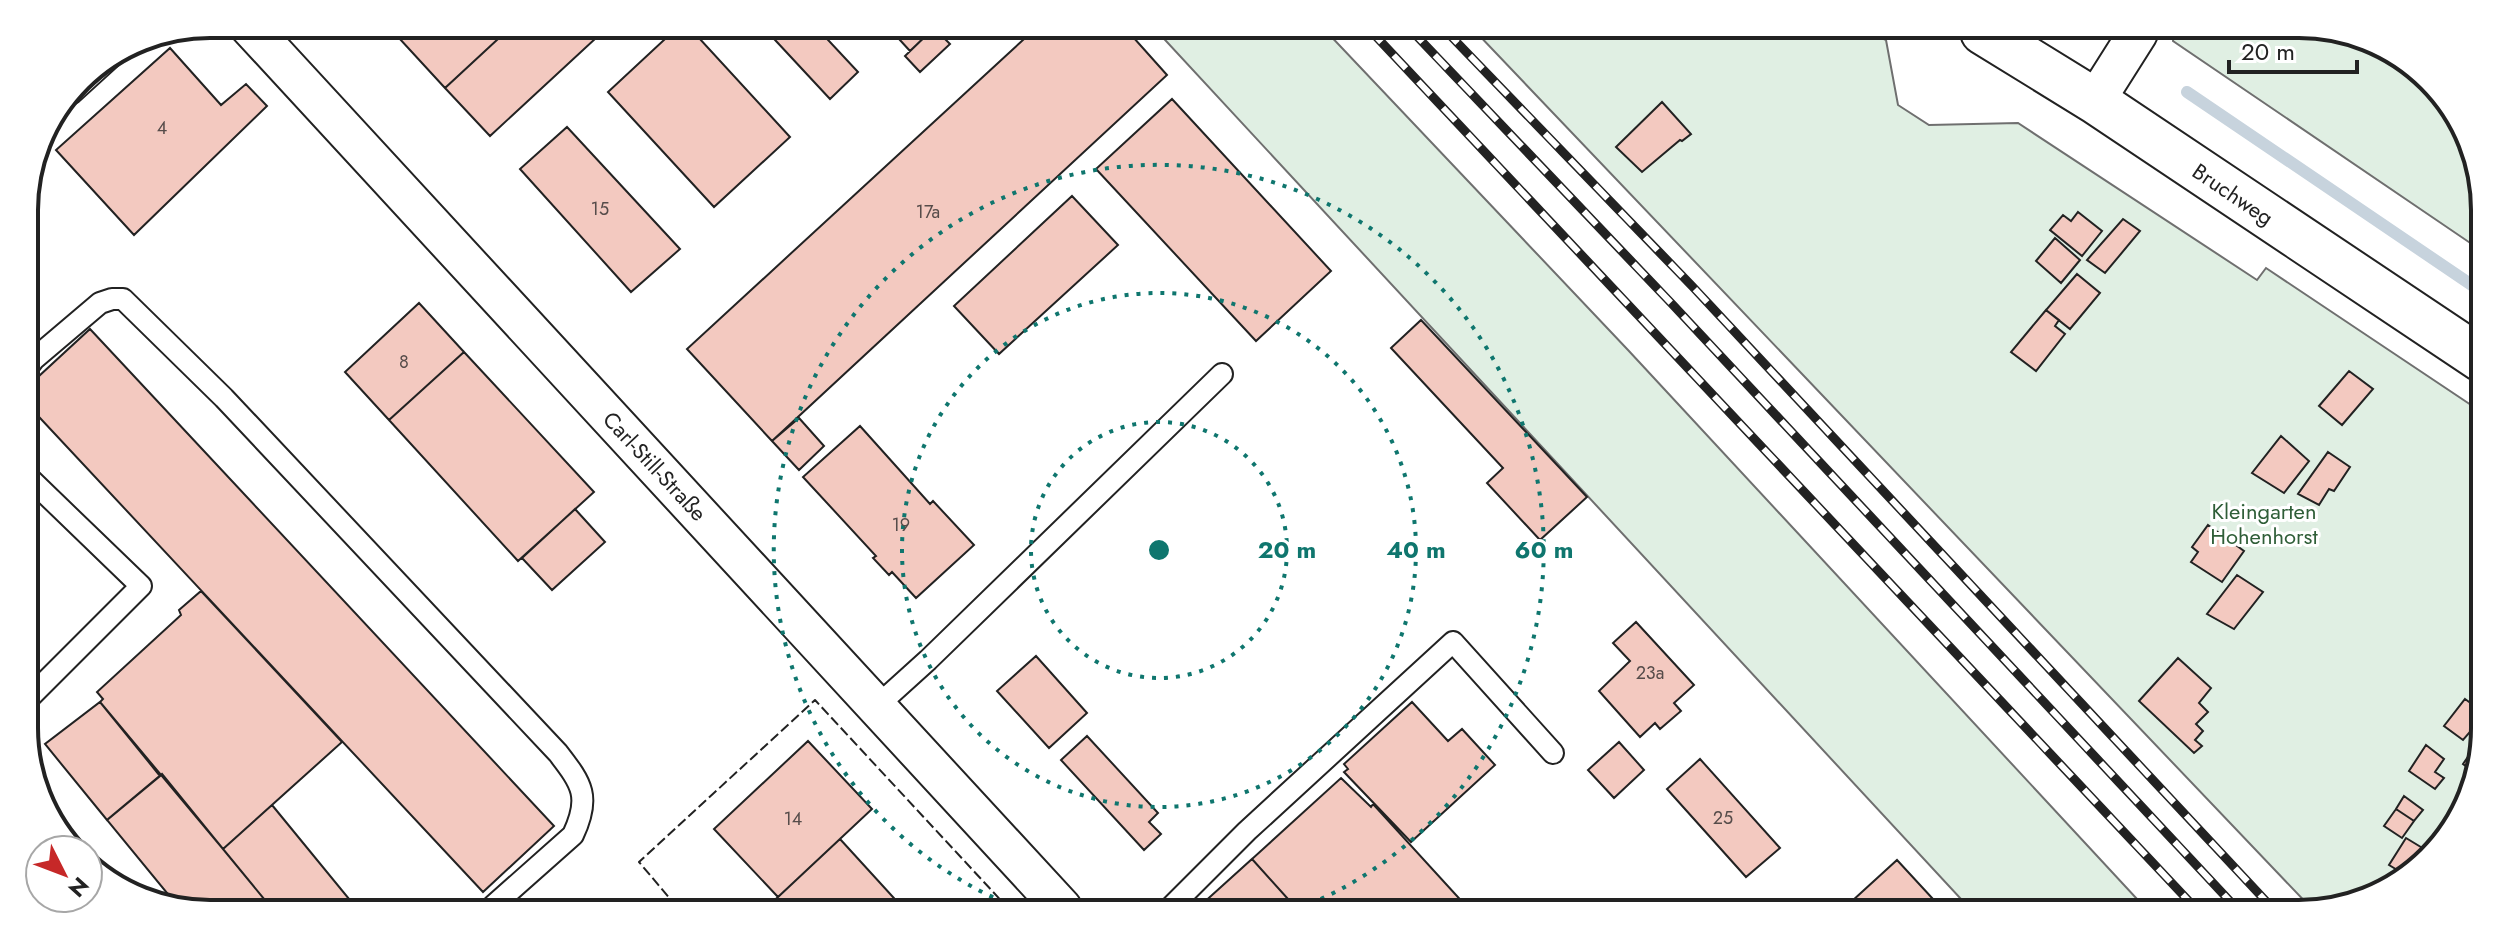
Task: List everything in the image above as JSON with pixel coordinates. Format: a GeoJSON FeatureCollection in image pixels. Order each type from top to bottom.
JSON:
{"type":"FeatureCollection","features":[{"type":"Feature","properties":{"kind":"street","name":"Carl-Still-Straße"},"geometry":{"type":"LineString","coordinates":[[267,38],[1055,900]]}},
{"type":"Feature","properties":{"kind":"street","name":"Bruchweg"},"geometry":{"type":"LineString","coordinates":[[1993,38],[2095,101],[2471,352]]}},
{"type":"Feature","properties":{"kind":"street"},"geometry":{"type":"LineString","coordinates":[[2095,101],[2135,38]]}},
{"type":"Feature","properties":{"kind":"lane"},"geometry":{"type":"LineString","coordinates":[[38,356],[100,303],[123,299],[224,398],[558,753],[582,788],[585,800],[581,820],[573,835],[500,900]]}},
{"type":"Feature","properties":{"kind":"lane"},"geometry":{"type":"LineString","coordinates":[[876,707],[1222,374]]}},
{"type":"Feature","properties":{"kind":"lane"},"geometry":{"type":"LineString","coordinates":[[38,487],[141,586],[38,689]]}},
{"type":"Feature","properties":{"kind":"lane"},"geometry":{"type":"LineString","coordinates":[[1178,900],[1247,831],[1453,642],[1553,753]]}},
{"type":"Feature","properties":{"kind":"green space"},"geometry":{"type":"Polygon","coordinates":[[[1163,38],[1333,38],[1628,350],[2138,900],[1962,900],[1163,38]]]}},
{"type":"Feature","properties":{"kind":"green space","name":"Kleingarten Hohenhorst"},"geometry":{"type":"Polygon","coordinates":[[[1482,38],[1882,38],[1886,40],[1898,105],[1929,125],[2018,123],[2257,280],[2266,268],[2471,405],[2471,728],[2470,750],[2462,783],[2442,823],[2421,850],[2404,864],[2385,877],[2354,891],[2304,900],[1482,38]]]}},
{"type":"Feature","properties":{"kind":"green space"},"geometry":{"type":"Polygon","coordinates":[[[2173,38],[2321,39],[2354,47],[2394,67],[2428,97],[2453,134],[2470,188],[2471,244],[2173,41],[2173,38]]]}},
{"type":"Feature","properties":{"kind":"building"},"geometry":{"type":"Polygon","coordinates":[[[399,38],[499,38],[445,88],[399,38]]]}},
{"type":"Feature","properties":{"kind":"building"},"geometry":{"type":"Polygon","coordinates":[[[499,38],[596,38],[490,136],[445,88],[499,38]]]}},
{"type":"Feature","properties":{"kind":"building"},"geometry":{"type":"Polygon","coordinates":[[[666,38],[699,38],[790,137],[714,207],[608,92],[666,38]]]}},
{"type":"Feature","properties":{"kind":"building"},"geometry":{"type":"Polygon","coordinates":[[[773,38],[826,38],[858,72],[830,99],[773,38]]]}},
{"type":"Feature","properties":{"kind":"building"},"geometry":{"type":"Polygon","coordinates":[[[898,38],[924,38],[910,51],[898,38]]]}},
{"type":"Feature","properties":{"kind":"building"},"geometry":{"type":"Polygon","coordinates":[[[924,38],[944,38],[950,44],[920,72],[905,56],[924,38]]]}},
{"type":"Feature","properties":{"kind":"building"},"geometry":{"type":"Polygon","coordinates":[[[1025,38],[1134,38],[1167,75],[772,441],[687,349],[1025,38]]]}},
{"type":"Feature","properties":{"kind":"building"},"geometry":{"type":"Polygon","coordinates":[[[170,48],[221,105],[246,84],[267,106],[134,235],[56,150],[170,48]]]}},
{"type":"Feature","properties":{"kind":"building"},"geometry":{"type":"Polygon","coordinates":[[[1172,99],[1331,271],[1256,341],[1096,169],[1172,99]]]}},
{"type":"Feature","properties":{"kind":"building"},"geometry":{"type":"Polygon","coordinates":[[[1662,102],[1691,134],[1642,172],[1616,147],[1662,102]]]}},
{"type":"Feature","properties":{"kind":"building"},"geometry":{"type":"Polygon","coordinates":[[[567,127],[680,249],[631,292],[520,169],[567,127]]]}},
{"type":"Feature","properties":{"kind":"building"},"geometry":{"type":"Polygon","coordinates":[[[1072,196],[1118,245],[999,354],[954,306],[1072,196]]]}},
{"type":"Feature","properties":{"kind":"building"},"geometry":{"type":"Polygon","coordinates":[[[2078,212],[2102,231],[2082,256],[2050,230],[2063,215],[2071,221],[2078,212]]]}},
{"type":"Feature","properties":{"kind":"building"},"geometry":{"type":"Polygon","coordinates":[[[2123,219],[2140,231],[2105,273],[2087,260],[2123,219]]]}},
{"type":"Feature","properties":{"kind":"building"},"geometry":{"type":"Polygon","coordinates":[[[2055,238],[2080,260],[2061,283],[2036,261],[2055,238]]]}},
{"type":"Feature","properties":{"kind":"building"},"geometry":{"type":"Polygon","coordinates":[[[2077,274],[2100,293],[2070,329],[2046,310],[2077,274]]]}},
{"type":"Feature","properties":{"kind":"building"},"geometry":{"type":"Polygon","coordinates":[[[419,303],[464,352],[389,420],[345,372],[419,303]]]}},
{"type":"Feature","properties":{"kind":"building"},"geometry":{"type":"Polygon","coordinates":[[[2046,310],[2059,320],[2055,326],[2065,334],[2036,371],[2011,352],[2046,310]]]}},
{"type":"Feature","properties":{"kind":"building"},"geometry":{"type":"Polygon","coordinates":[[[1421,320],[1587,497],[1540,540],[1487,483],[1503,468],[1391,348],[1421,320]]]}},
{"type":"Feature","properties":{"kind":"building"},"geometry":{"type":"Polygon","coordinates":[[[90,329],[554,826],[483,892],[38,416],[38,377],[90,329]]]}},
{"type":"Feature","properties":{"kind":"building"},"geometry":{"type":"Polygon","coordinates":[[[464,352],[594,492],[518,561],[389,420],[464,352]]]}},
{"type":"Feature","properties":{"kind":"building"},"geometry":{"type":"Polygon","coordinates":[[[2349,371],[2373,389],[2342,425],[2319,406],[2349,371]]]}},
{"type":"Feature","properties":{"kind":"building"},"geometry":{"type":"Polygon","coordinates":[[[799,418],[824,446],[799,470],[772,441],[799,418]]]}},
{"type":"Feature","properties":{"kind":"building"},"geometry":{"type":"Polygon","coordinates":[[[860,426],[930,504],[933,501],[974,545],[916,598],[892,572],[889,575],[873,558],[876,556],[803,477],[860,426]]]}},
{"type":"Feature","properties":{"kind":"building"},"geometry":{"type":"Polygon","coordinates":[[[2281,436],[2309,461],[2284,493],[2252,473],[2281,436]]]}},
{"type":"Feature","properties":{"kind":"building"},"geometry":{"type":"Polygon","coordinates":[[[2328,452],[2350,467],[2334,491],[2329,489],[2319,505],[2298,494],[2328,452]]]}},
{"type":"Feature","properties":{"kind":"building"},"geometry":{"type":"Polygon","coordinates":[[[575,509],[605,542],[552,590],[522,558],[575,509]]]}},
{"type":"Feature","properties":{"kind":"building"},"geometry":{"type":"Polygon","coordinates":[[[2208,525],[2244,551],[2222,582],[2191,562],[2198,552],[2192,547],[2208,525]]]}},
{"type":"Feature","properties":{"kind":"building"},"geometry":{"type":"Polygon","coordinates":[[[2237,575],[2263,592],[2234,629],[2207,614],[2237,575]]]}},
{"type":"Feature","properties":{"kind":"building"},"geometry":{"type":"Polygon","coordinates":[[[201,591],[342,742],[223,849],[100,702],[103,699],[97,692],[181,615],[179,610],[201,591]]]}},
{"type":"Feature","properties":{"kind":"building"},"geometry":{"type":"Polygon","coordinates":[[[1636,622],[1694,685],[1674,703],[1681,711],[1660,729],[1655,723],[1640,737],[1599,691],[1630,661],[1613,643],[1636,622]]]}},
{"type":"Feature","properties":{"kind":"building"},"geometry":{"type":"Polygon","coordinates":[[[1036,656],[1087,713],[1049,748],[997,691],[1036,656]]]}},
{"type":"Feature","properties":{"kind":"building"},"geometry":{"type":"Polygon","coordinates":[[[2178,658],[2211,688],[2199,703],[2208,712],[2196,724],[2203,731],[2195,740],[2202,746],[2194,753],[2139,701],[2178,658]]]}},
{"type":"Feature","properties":{"kind":"building"},"geometry":{"type":"Polygon","coordinates":[[[2465,699],[2471,703],[2471,731],[2463,740],[2444,726],[2465,699]]]}},
{"type":"Feature","properties":{"kind":"building"},"geometry":{"type":"Polygon","coordinates":[[[100,702],[160,776],[107,820],[45,744],[100,702]]]}},
{"type":"Feature","properties":{"kind":"building"},"geometry":{"type":"Polygon","coordinates":[[[1412,702],[1448,741],[1462,729],[1495,765],[1411,842],[1344,772],[1348,769],[1344,764],[1412,702]]]}},
{"type":"Feature","properties":{"kind":"building"},"geometry":{"type":"Polygon","coordinates":[[[1087,736],[1158,813],[1149,822],[1161,834],[1144,850],[1061,760],[1087,736]]]}},
{"type":"Feature","properties":{"kind":"building"},"geometry":{"type":"Polygon","coordinates":[[[808,741],[872,809],[778,897],[714,829],[808,741]]]}},
{"type":"Feature","properties":{"kind":"building"},"geometry":{"type":"Polygon","coordinates":[[[1619,742],[1644,770],[1614,798],[1588,770],[1619,742]]]}},
{"type":"Feature","properties":{"kind":"building"},"geometry":{"type":"Polygon","coordinates":[[[2426,745],[2444,759],[2435,772],[2444,778],[2435,789],[2409,771],[2426,745]]]}},
{"type":"Feature","properties":{"kind":"building"},"geometry":{"type":"Polygon","coordinates":[[[1700,759],[1780,848],[1746,877],[1667,789],[1700,759]]]}},
{"type":"Feature","properties":{"kind":"building"},"geometry":{"type":"Polygon","coordinates":[[[162,774],[265,900],[188,899],[168,894],[107,820],[162,774]]]}},
{"type":"Feature","properties":{"kind":"building"},"geometry":{"type":"Polygon","coordinates":[[[1341,778],[1371,807],[1373,804],[1461,900],[1289,900],[1252,859],[1341,778]]]}},
{"type":"Feature","properties":{"kind":"building"},"geometry":{"type":"Polygon","coordinates":[[[2404,796],[2423,810],[2414,821],[2396,809],[2404,796]]]}},
{"type":"Feature","properties":{"kind":"building"},"geometry":{"type":"Polygon","coordinates":[[[272,805],[350,900],[265,900],[223,849],[272,805]]]}},
{"type":"Feature","properties":{"kind":"building"},"geometry":{"type":"Polygon","coordinates":[[[2396,809],[2414,821],[2402,838],[2384,826],[2396,809]]]}},
{"type":"Feature","properties":{"kind":"building"},"geometry":{"type":"Polygon","coordinates":[[[2406,838],[2423,848],[2396,869],[2389,865],[2406,838]]]}},
{"type":"Feature","properties":{"kind":"building"},"geometry":{"type":"Polygon","coordinates":[[[840,839],[896,900],[775,900],[840,839]]]}},
{"type":"Feature","properties":{"kind":"building"},"geometry":{"type":"Polygon","coordinates":[[[1252,859],[1289,900],[1207,900],[1252,859]]]}},
{"type":"Feature","properties":{"kind":"building"},"geometry":{"type":"Polygon","coordinates":[[[1897,860],[1934,900],[1853,900],[1897,860]]]}},
{"type":"Feature","properties":{"kind":"waterway"},"geometry":{"type":"LineString","coordinates":[[2187,92],[2471,285]]}},
{"type":"Feature","properties":{"kind":"railway"},"geometry":{"type":"LineString","coordinates":[[1377,38],[2188,900]]}},
{"type":"Feature","properties":{"kind":"railway"},"geometry":{"type":"LineString","coordinates":[[1419,38],[1673,305],[2229,900]]}},
{"type":"Feature","properties":{"kind":"railway"},"geometry":{"type":"LineString","coordinates":[[1453,38],[1692,286],[2265,900]]}},
{"type":"Feature","properties":{"kind":"fence"},"geometry":{"type":"LineString","coordinates":[[671,900],[639,862],[815,700],[1001,900]]}}]}
